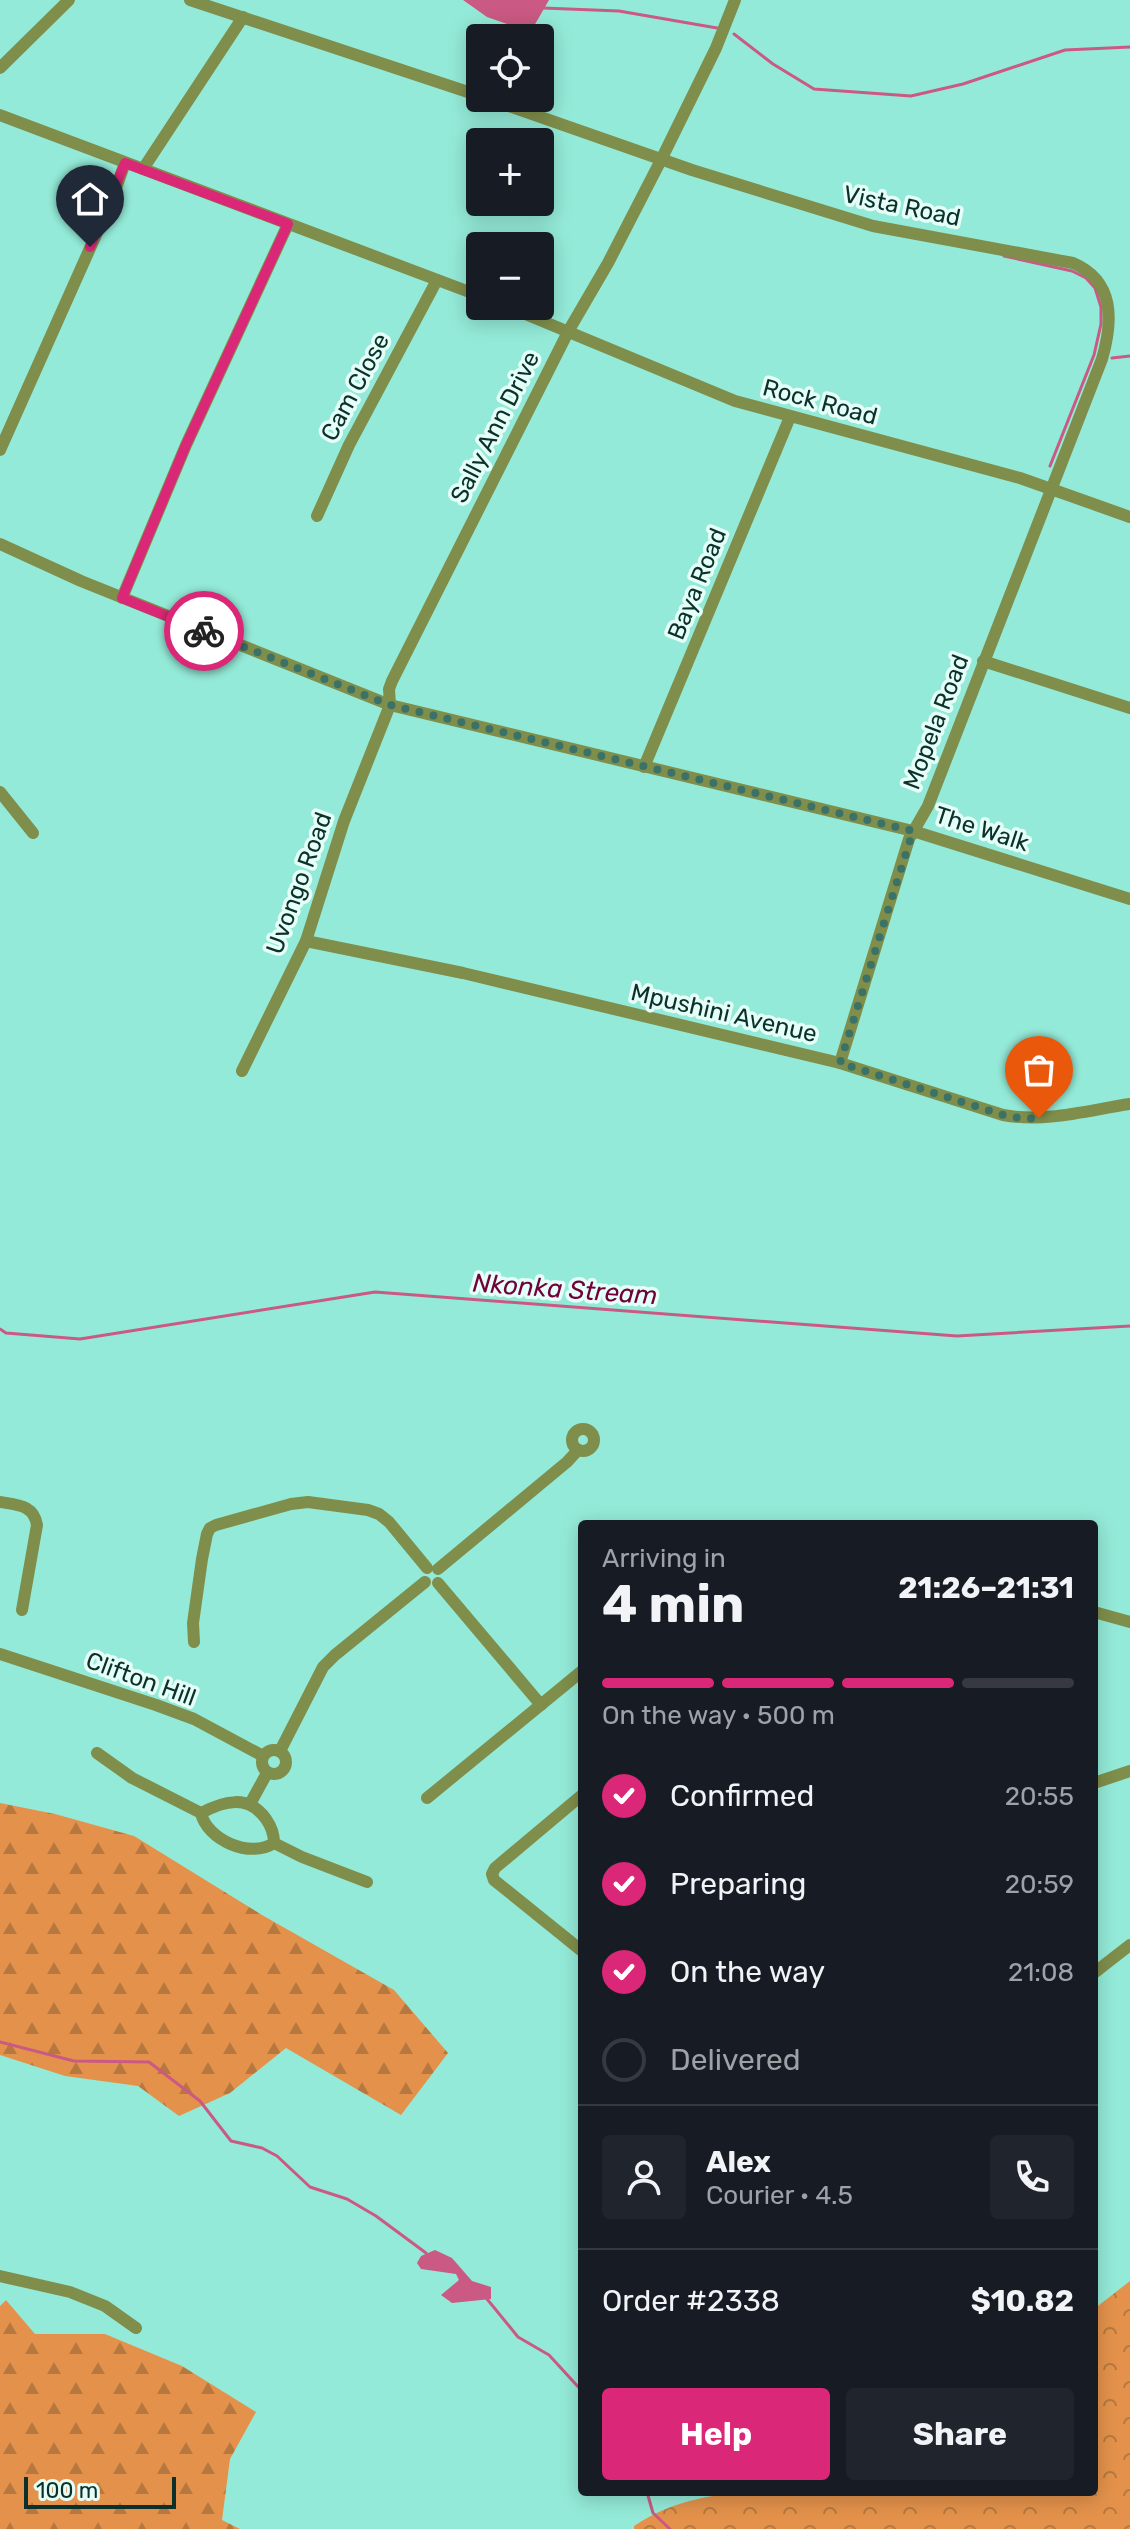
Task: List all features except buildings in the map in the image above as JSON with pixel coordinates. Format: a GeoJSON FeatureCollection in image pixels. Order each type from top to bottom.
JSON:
{"type":"FeatureCollection","features":[{"type":"Feature","properties":{"kind":"street"},"geometry":{"type":"LineString","coordinates":[[0,68],[69,0]]}},
{"type":"Feature","properties":{"kind":"street"},"geometry":{"type":"LineString","coordinates":[[190,0],[466,91]]}},
{"type":"Feature","properties":{"kind":"street","name":"Sally Ann Drive"},"geometry":{"type":"LineString","coordinates":[[390,705],[392,681],[569,330],[608,263],[661,160],[716,48],[735,0]]}},
{"type":"Feature","properties":{"kind":"street"},"geometry":{"type":"LineString","coordinates":[[143,169],[243,17]]}},
{"type":"Feature","properties":{"kind":"street","name":"Vista Road"},"geometry":{"type":"LineString","coordinates":[[526,112],[661,160],[873,226],[1062,260],[1090,272],[1102,285],[1107,301],[1109,322],[1106,344],[1051,489]]}},
{"type":"Feature","properties":{"kind":"street"},"geometry":{"type":"LineString","coordinates":[[0,115],[466,291]]}},
{"type":"Feature","properties":{"kind":"street"},"geometry":{"type":"LineString","coordinates":[[0,450],[112,199],[125,163]]}},
{"type":"Feature","properties":{"kind":"street"},"geometry":{"type":"LineString","coordinates":[[122,598],[186,445],[288,224]]}},
{"type":"Feature","properties":{"kind":"street","name":"Cam Close"},"geometry":{"type":"LineString","coordinates":[[317,516],[349,445],[437,280]]}},
{"type":"Feature","properties":{"kind":"street","name":"Rock Road"},"geometry":{"type":"LineString","coordinates":[[543,320],[718,395],[1020,478],[1130,517]]}},
{"type":"Feature","properties":{"kind":"street","name":"Baya Road"},"geometry":{"type":"LineString","coordinates":[[644,767],[790,417]]}},
{"type":"Feature","properties":{"kind":"street","name":"Mopela Road"},"geometry":{"type":"LineString","coordinates":[[840,1063],[913,831],[928,806],[1051,489]]}},
{"type":"Feature","properties":{"kind":"street","name":"The Walk"},"geometry":{"type":"LineString","coordinates":[[0,544],[122,598],[390,705],[913,831],[1130,899]]}},
{"type":"Feature","properties":{"kind":"street"},"geometry":{"type":"LineString","coordinates":[[983,661],[1130,708]]}},
{"type":"Feature","properties":{"kind":"street","name":"Uvongo Road"},"geometry":{"type":"LineString","coordinates":[[242,1071],[306,941],[344,821],[390,705]]}},
{"type":"Feature","properties":{"kind":"street"},"geometry":{"type":"LineString","coordinates":[[0,792],[33,833]]}},
{"type":"Feature","properties":{"kind":"street","name":"Mpushini Avenue"},"geometry":{"type":"LineString","coordinates":[[306,941],[463,973],[840,1063],[1003,1115],[1024,1119],[1130,1104]]}},
{"type":"Feature","properties":{"kind":"street"},"geometry":{"type":"LineString","coordinates":[[280,1751],[323,1667],[578,1450]]}},
{"type":"Feature","properties":{"kind":"street"},"geometry":{"type":"LineString","coordinates":[[0,1502],[31,1510],[37,1525],[22,1610]]}},
{"type":"Feature","properties":{"kind":"street"},"geometry":{"type":"LineString","coordinates":[[194,1642],[193,1623],[202,1559],[210,1528],[291,1504],[308,1502],[368,1510],[389,1522],[541,1705]]}},
{"type":"Feature","properties":{"kind":"street"},"geometry":{"type":"LineString","coordinates":[[1098,1613],[1130,1622]]}},
{"type":"Feature","properties":{"kind":"street","name":"Clifton Hill"},"geometry":{"type":"LineString","coordinates":[[0,1654],[194,1719],[263,1756]]}},
{"type":"Feature","properties":{"kind":"street"},"geometry":{"type":"LineString","coordinates":[[427,1798],[578,1674]]}},
{"type":"Feature","properties":{"kind":"street"},"geometry":{"type":"LineString","coordinates":[[267,1773],[262,1763],[263,1756],[269,1751],[280,1751]]}},
{"type":"Feature","properties":{"kind":"street"},"geometry":{"type":"LineString","coordinates":[[267,1773],[276,1774],[285,1766],[285,1758],[280,1751]]}},
{"type":"Feature","properties":{"kind":"street"},"geometry":{"type":"LineString","coordinates":[[97,1753],[132,1778],[201,1813],[207,1829],[240,1847],[266,1848],[274,1843]]}},
{"type":"Feature","properties":{"kind":"street"},"geometry":{"type":"LineString","coordinates":[[1098,1782],[1130,1771]]}},
{"type":"Feature","properties":{"kind":"street"},"geometry":{"type":"LineString","coordinates":[[250,1804],[267,1773]]}},
{"type":"Feature","properties":{"kind":"street"},"geometry":{"type":"LineString","coordinates":[[578,1798],[495,1868],[492,1874],[494,1880],[578,1948]]}},
{"type":"Feature","properties":{"kind":"street"},"geometry":{"type":"LineString","coordinates":[[201,1813],[228,1802],[250,1804],[270,1826],[274,1843]]}},
{"type":"Feature","properties":{"kind":"street"},"geometry":{"type":"LineString","coordinates":[[274,1843],[367,1882]]}},
{"type":"Feature","properties":{"kind":"street"},"geometry":{"type":"LineString","coordinates":[[1098,1970],[1130,1945]]}},
{"type":"Feature","properties":{"kind":"street"},"geometry":{"type":"LineString","coordinates":[[0,2276],[70,2292],[105,2306],[136,2328]]}},
{"type":"Feature","properties":{"kind":"green space"},"geometry":{"type":"Polygon","coordinates":[[[0,1803],[55,1814],[134,1836],[262,1915],[394,1990],[448,2053],[401,2115],[286,2048],[230,2093],[179,2116],[138,2086],[65,2076],[0,2055],[0,1803]]]}},
{"type":"Feature","properties":{"kind":"green space"},"geometry":{"type":"Polygon","coordinates":[[[1130,2281],[1130,2529],[634,2529],[634,2526],[659,2512],[713,2496],[1098,2496],[1098,2306],[1130,2281]]]}},
{"type":"Feature","properties":{"kind":"green space"},"geometry":{"type":"Polygon","coordinates":[[[6,2300],[35,2334],[105,2334],[182,2366],[256,2412],[230,2459],[222,2520],[240,2529],[0,2529],[0,2306],[6,2300]]]}},
{"type":"Feature","properties":{"kind":"shaded area"},"geometry":{"type":"Polygon","coordinates":[[[463,0],[549,0],[535,24],[507,24],[487,17],[463,0]]]}},
{"type":"Feature","properties":{"kind":"shaded area"},"geometry":{"type":"Polygon","coordinates":[[[435,2250],[452,2258],[472,2281],[491,2287],[491,2299],[452,2303],[441,2295],[459,2280],[456,2274],[421,2269],[417,2263],[421,2256],[435,2250]]]}},
{"type":"Feature","properties":{"kind":"waterway"},"geometry":{"type":"LineString","coordinates":[[543,8],[619,11],[717,28]]}},
{"type":"Feature","properties":{"kind":"waterway"},"geometry":{"type":"LineString","coordinates":[[734,34],[773,64],[814,89],[911,96],[963,84],[1065,50],[1130,47]]}},
{"type":"Feature","properties":{"kind":"waterway"},"geometry":{"type":"LineString","coordinates":[[1004,256],[1072,271],[1086,278],[1095,288],[1101,307],[1101,324],[1094,355],[1050,466]]}},
{"type":"Feature","properties":{"kind":"waterway"},"geometry":{"type":"LineString","coordinates":[[1112,358],[1130,356]]}},
{"type":"Feature","properties":{"kind":"waterway","name":"Nkonka Stream"},"geometry":{"type":"LineString","coordinates":[[0,1329],[6,1333],[80,1339],[375,1292],[957,1336],[1130,1326]]}},
{"type":"Feature","properties":{"kind":"waterway"},"geometry":{"type":"LineString","coordinates":[[0,2042],[74,2061],[149,2062],[200,2101],[231,2141],[262,2148],[277,2156],[310,2187],[347,2199],[426,2253]]}},
{"type":"Feature","properties":{"kind":"waterway"},"geometry":{"type":"LineString","coordinates":[[487,2299],[518,2337],[549,2355],[578,2387]]}},
{"type":"Feature","properties":{"kind":"waterway"},"geometry":{"type":"LineString","coordinates":[[648,2496],[653,2513],[670,2529]]}},
{"type":"Feature","properties":{"kind":"way so far"},"geometry":{"type":"LineString","coordinates":[[204,631],[390,705],[913,831],[840,1063],[1003,1115],[1039,1118]]}},
{"type":"Feature","properties":{"kind":"route"},"geometry":{"type":"LineString","coordinates":[[90,247],[125,163],[288,224],[186,445],[122,598],[204,631]]}}]}
